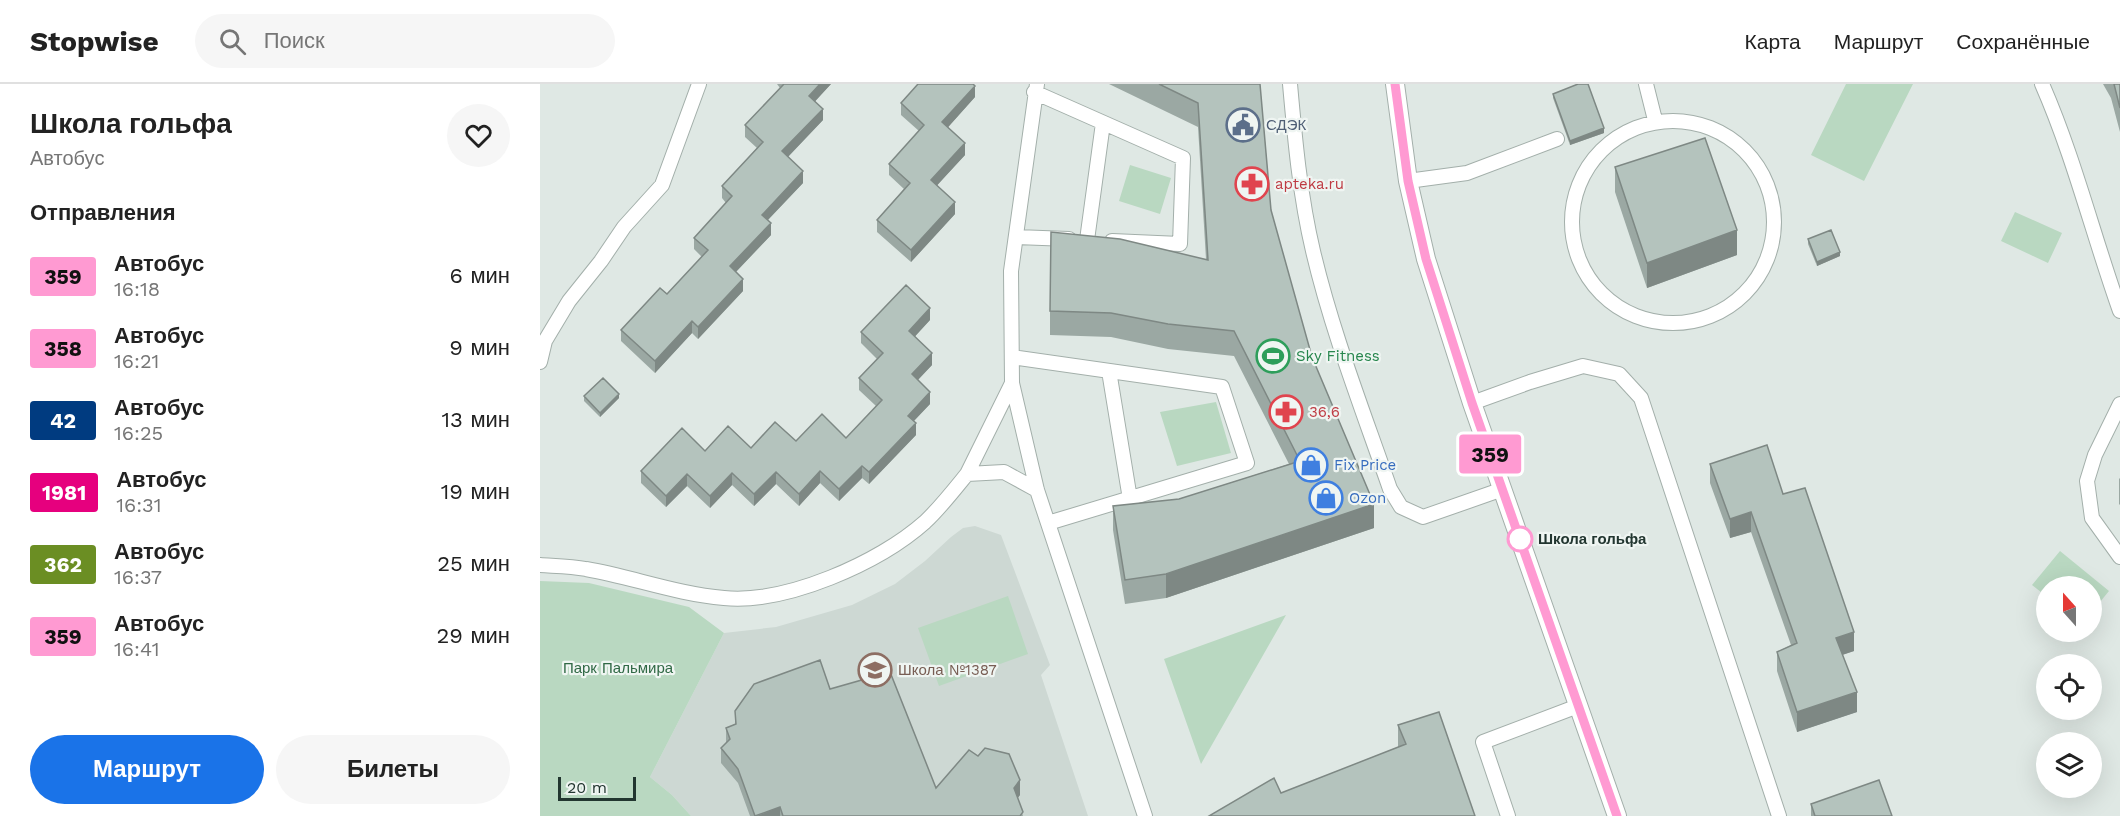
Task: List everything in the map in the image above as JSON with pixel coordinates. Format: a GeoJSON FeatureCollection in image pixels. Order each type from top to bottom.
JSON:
{"type":"FeatureCollection","features":[{"type":"Feature","properties":{"kind":"street"},"geometry":{"type":"LineString","coordinates":[[1395,84],[1408,181],[1426,259],[1472,403],[1617,816]]}},
{"type":"Feature","properties":{"kind":"lane"},"geometry":{"type":"LineString","coordinates":[[540,362],[545,341],[569,301],[601,261],[624,227],[662,185],[699,84]]}},
{"type":"Feature","properties":{"kind":"lane"},"geometry":{"type":"LineString","coordinates":[[1290,84],[1299,173],[1313,250],[1333,324],[1390,489],[1401,507],[1422,517],[1503,489]]}},
{"type":"Feature","properties":{"kind":"lane"},"geometry":{"type":"LineString","coordinates":[[1646,84],[1655,120]]}},
{"type":"Feature","properties":{"kind":"lane"},"geometry":{"type":"LineString","coordinates":[[2042,84],[2093,224],[2100,253],[2120,311]]}},
{"type":"Feature","properties":{"kind":"lane"},"geometry":{"type":"LineString","coordinates":[[1016,237],[1180,244],[1184,159],[1103,123],[1036,88],[1011,271],[1012,383],[1036,490],[1145,816]]}},
{"type":"Feature","properties":{"kind":"lane"},"geometry":{"type":"LineString","coordinates":[[1655,120],[1693,120],[1728,135],[1753,157],[1770,188],[1775,210],[1773,245],[1759,278],[1722,312],[1683,324],[1637,318],[1599,293],[1573,248],[1572,201],[1586,167],[1634,128],[1655,120]]}},
{"type":"Feature","properties":{"kind":"lane"},"geometry":{"type":"LineString","coordinates":[[1087,240],[1103,123]]}},
{"type":"Feature","properties":{"kind":"lane"},"geometry":{"type":"LineString","coordinates":[[1408,181],[1467,173],[1557,139]]}},
{"type":"Feature","properties":{"kind":"lane"},"geometry":{"type":"LineString","coordinates":[[1012,357],[1222,387],[1247,463],[1048,523]]}},
{"type":"Feature","properties":{"kind":"lane"},"geometry":{"type":"LineString","coordinates":[[1472,403],[1583,366],[1618,374],[1641,398],[1779,816]]}},
{"type":"Feature","properties":{"kind":"lane"},"geometry":{"type":"LineString","coordinates":[[1109,371],[1130,499]]}},
{"type":"Feature","properties":{"kind":"lane"},"geometry":{"type":"LineString","coordinates":[[540,565],[583,568],[697,594],[726,598],[756,598],[787,592],[871,560],[924,522],[967,474],[1012,383]]}},
{"type":"Feature","properties":{"kind":"lane"},"geometry":{"type":"LineString","coordinates":[[2120,404],[2095,455],[2086,481],[2092,518],[2120,557]]}},
{"type":"Feature","properties":{"kind":"lane"},"geometry":{"type":"LineString","coordinates":[[967,474],[1004,472],[1036,490]]}},
{"type":"Feature","properties":{"kind":"lane"},"geometry":{"type":"LineString","coordinates":[[1508,816],[1483,742],[1578,706]]}},
{"type":"Feature","properties":{"kind":"shaded area","name":"Школа №1387"},"geometry":{"type":"Polygon","coordinates":[[[975,526],[1001,535],[1050,665],[1041,675],[1088,816],[691,816],[672,795],[650,777],[724,633],[776,627],[852,605],[895,584],[963,528],[975,526]]]}},
{"type":"Feature","properties":{"kind":"green space"},"geometry":{"type":"Polygon","coordinates":[[[1846,84],[1913,84],[1864,181],[1811,155],[1846,84]]]}},
{"type":"Feature","properties":{"kind":"green space"},"geometry":{"type":"Polygon","coordinates":[[[1130,165],[1171,178],[1160,214],[1119,201],[1130,165]]]}},
{"type":"Feature","properties":{"kind":"green space"},"geometry":{"type":"Polygon","coordinates":[[[2015,212],[2062,233],[2048,263],[2001,241],[2015,212]]]}},
{"type":"Feature","properties":{"kind":"green space"},"geometry":{"type":"Polygon","coordinates":[[[1216,402],[1231,453],[1177,466],[1160,412],[1216,402]]]}},
{"type":"Feature","properties":{"kind":"green space"},"geometry":{"type":"Polygon","coordinates":[[[2060,551],[2091,576],[2039,576],[2060,551]]]}},
{"type":"Feature","properties":{"kind":"green space","name":"Парк Пальмира"},"geometry":{"type":"Polygon","coordinates":[[[540,581],[589,583],[689,607],[724,633],[650,777],[672,795],[691,816],[540,816],[540,581]]]}},
{"type":"Feature","properties":{"kind":"green space"},"geometry":{"type":"Polygon","coordinates":[[[2102,585],[2109,591],[2102,600],[2102,585]]]}},
{"type":"Feature","properties":{"kind":"green space"},"geometry":{"type":"Polygon","coordinates":[[[1008,596],[1028,654],[939,686],[918,628],[1008,596]]]}},
{"type":"Feature","properties":{"kind":"green space"},"geometry":{"type":"Polygon","coordinates":[[[1286,615],[1201,764],[1164,659],[1286,615]]]}},
{"type":"Feature","properties":{"kind":"building"},"geometry":{"type":"Polygon","coordinates":[[[784,84],[820,84],[809,96],[823,109],[782,151],[803,171],[762,215],[771,223],[730,266],[743,279],[698,327],[692,321],[655,361],[621,330],[660,288],[667,294],[708,250],[694,238],[732,196],[722,186],[763,142],[745,125],[784,84]]]}},
{"type":"Feature","properties":{"kind":"building"},"geometry":{"type":"Polygon","coordinates":[[[918,84],[973,84],[975,86],[942,122],[965,143],[931,180],[955,202],[911,250],[877,220],[910,183],[889,164],[924,125],[901,103],[918,84]]]}},
{"type":"Feature","properties":{"kind":"building"},"geometry":{"type":"Polygon","coordinates":[[[1159,84],[1260,84],[1271,210],[1312,357],[1374,504],[1166,574],[1125,580],[1113,506],[1179,499],[1300,461],[1234,331],[1168,324],[1111,313],[1050,311],[1051,232],[1120,239],[1208,260],[1198,103],[1159,84]]]}},
{"type":"Feature","properties":{"kind":"building"},"geometry":{"type":"Polygon","coordinates":[[[1578,84],[1588,84],[1604,128],[1570,141],[1553,94],[1578,84]]]}},
{"type":"Feature","properties":{"kind":"building"},"geometry":{"type":"Polygon","coordinates":[[[2114,84],[2120,84],[2120,108],[2114,84]]]}},
{"type":"Feature","properties":{"kind":"building"},"geometry":{"type":"Polygon","coordinates":[[[1705,138],[1737,230],[1647,263],[1615,167],[1705,138]]]}},
{"type":"Feature","properties":{"kind":"building"},"geometry":{"type":"Polygon","coordinates":[[[1831,230],[1840,252],[1817,262],[1808,239],[1831,230]]]}},
{"type":"Feature","properties":{"kind":"building"},"geometry":{"type":"Polygon","coordinates":[[[906,285],[930,308],[909,331],[932,353],[912,374],[930,392],[908,416],[916,423],[869,472],[862,466],[839,489],[820,471],[799,494],[776,472],[754,494],[732,473],[710,496],[687,474],[666,496],[641,471],[682,428],[705,451],[728,426],[751,448],[775,422],[796,441],[822,414],[846,438],[882,400],[859,378],[883,353],[861,332],[906,285]]]}},
{"type":"Feature","properties":{"kind":"building"},"geometry":{"type":"Polygon","coordinates":[[[603,378],[619,394],[600,413],[584,396],[603,378]]]}},
{"type":"Feature","properties":{"kind":"building"},"geometry":{"type":"Polygon","coordinates":[[[1767,445],[1783,494],[1805,488],[1854,632],[1836,638],[1857,692],[1797,712],[1777,652],[1797,643],[1751,512],[1730,519],[1710,464],[1767,445]]]}},
{"type":"Feature","properties":{"kind":"building"},"geometry":{"type":"Polygon","coordinates":[[[820,660],[830,689],[890,672],[936,788],[969,750],[978,756],[985,748],[1009,754],[1020,780],[1014,788],[1023,812],[1020,816],[783,816],[780,807],[755,816],[738,769],[721,748],[730,739],[726,728],[736,724],[735,711],[754,684],[820,660]]]}},
{"type":"Feature","properties":{"kind":"building"},"geometry":{"type":"Polygon","coordinates":[[[1439,712],[1475,816],[1209,816],[1274,778],[1281,793],[1406,744],[1398,725],[1439,712]]]}},
{"type":"Feature","properties":{"kind":"building"},"geometry":{"type":"Polygon","coordinates":[[[1879,780],[1892,816],[1815,816],[1811,804],[1879,780]]]}},
{"type":"Feature","properties":{"kind":"bus line","name":"359"},"geometry":{"type":"LineString","coordinates":[[1395,84],[1408,181],[1426,259],[1472,403],[1617,816]]}},
{"type":"Feature","properties":{"kind":"place","name":"СДЭК"},"geometry":{"type":"Point","coordinates":[1243,125]}},
{"type":"Feature","properties":{"kind":"place","name":"apteka.ru"},"geometry":{"type":"Point","coordinates":[1252,184]}},
{"type":"Feature","properties":{"kind":"place","name":"Sky Fitness"},"geometry":{"type":"Point","coordinates":[1273,356]}},
{"type":"Feature","properties":{"kind":"place","name":"36,6"},"geometry":{"type":"Point","coordinates":[1286,412]}},
{"type":"Feature","properties":{"kind":"place","name":"Fix Price"},"geometry":{"type":"Point","coordinates":[1311,465]}},
{"type":"Feature","properties":{"kind":"place","name":"Ozon"},"geometry":{"type":"Point","coordinates":[1326,498]}},
{"type":"Feature","properties":{"kind":"place","name":"Школа гольфа"},"geometry":{"type":"Point","coordinates":[1520,539]}},
{"type":"Feature","properties":{"kind":"place","name":"Школа №1387"},"geometry":{"type":"Point","coordinates":[875,670]}}]}
